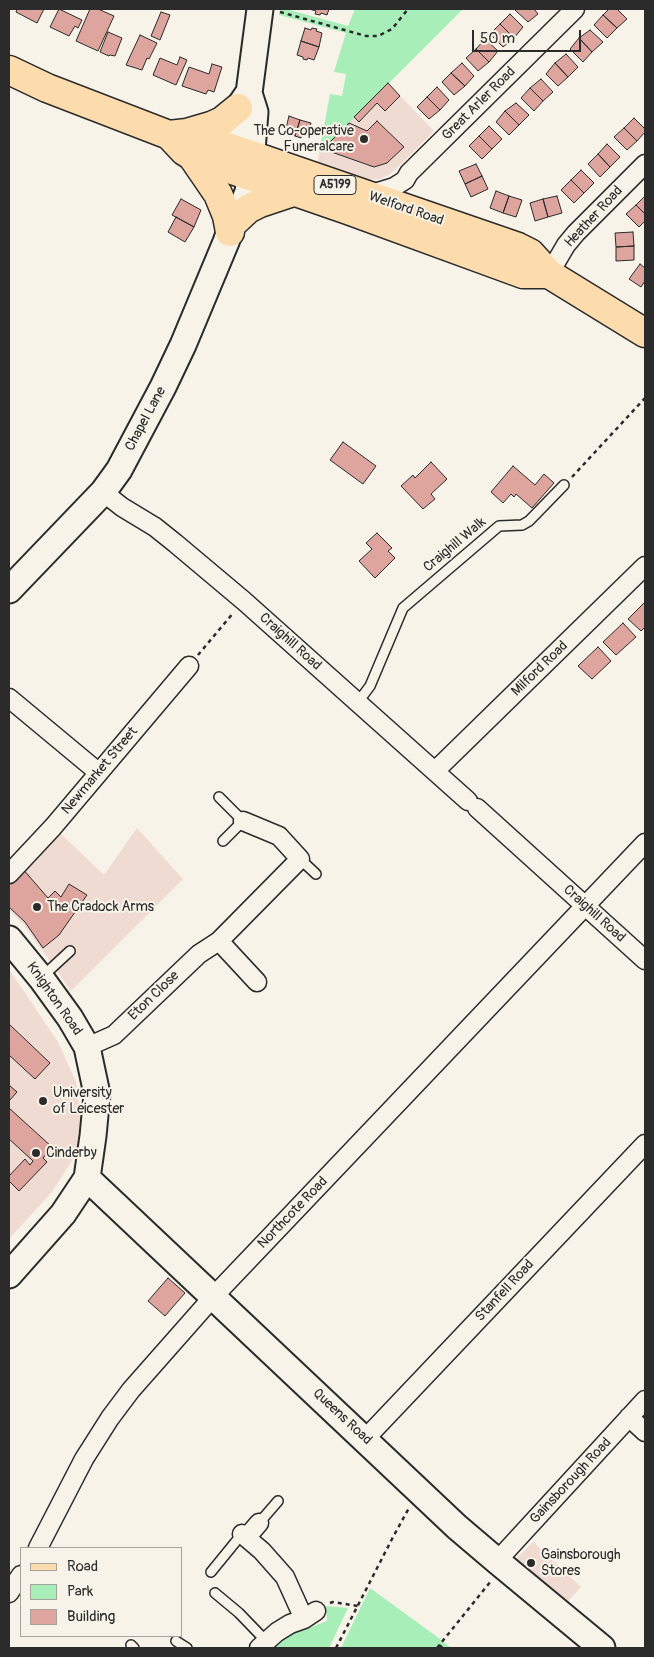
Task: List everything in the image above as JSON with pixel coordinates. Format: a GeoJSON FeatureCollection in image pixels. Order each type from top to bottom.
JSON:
{"type":"FeatureCollection","features":[{"type":"Feature","properties":{"kind":"main road","name":"Welford Road"},"geometry":{"type":"LineString","coordinates":[[9,70],[47,88],[182,142],[243,163],[366,196],[524,250],[530,253],[549,274],[645,333]]}},
{"type":"Feature","properties":{"kind":"main road"},"geometry":{"type":"LineString","coordinates":[[244,100],[222,121],[182,142],[218,194],[227,216],[233,224],[248,209],[260,202],[293,192]]}},
{"type":"Feature","properties":{"kind":"main road","name":"Welford Road"},"geometry":{"type":"LineString","coordinates":[[243,163],[293,192],[348,210],[523,274],[549,274]]}},
{"type":"Feature","properties":{"kind":"street","name":"Great Arler Road"},"geometry":{"type":"LineString","coordinates":[[366,196],[394,187],[405,180],[409,173],[575,9]]}},
{"type":"Feature","properties":{"kind":"street"},"geometry":{"type":"LineString","coordinates":[[244,100],[267,10]]}},
{"type":"Feature","properties":{"kind":"street","name":"Chapel Lane"},"geometry":{"type":"LineString","coordinates":[[9,590],[103,492],[120,470],[163,387],[244,202],[243,163],[255,112],[244,100]]}},
{"type":"Feature","properties":{"kind":"street","name":"Heather Road"},"geometry":{"type":"LineString","coordinates":[[549,274],[566,245],[576,233],[645,164]]}},
{"type":"Feature","properties":{"kind":"street"},"geometry":{"type":"LineString","coordinates":[[405,180],[409,198],[418,214]]}},
{"type":"Feature","properties":{"kind":"street","name":"Craighill Road"},"geometry":{"type":"LineString","coordinates":[[103,492],[122,507],[156,527],[244,601],[645,960]]}},
{"type":"Feature","properties":{"kind":"street","name":"Milford Road"},"geometry":{"type":"LineString","coordinates":[[435,771],[645,566]]}},
{"type":"Feature","properties":{"kind":"street","name":"Newmarket Street"},"geometry":{"type":"LineString","coordinates":[[9,874],[52,827],[189,666]]}},
{"type":"Feature","properties":{"kind":"street"},"geometry":{"type":"LineString","coordinates":[[9,698],[98,772]]}},
{"type":"Feature","properties":{"kind":"street"},"geometry":{"type":"LineString","coordinates":[[243,821],[279,836],[300,859]]}},
{"type":"Feature","properties":{"kind":"street","name":"Northcote Road"},"geometry":{"type":"LineString","coordinates":[[39,1547],[84,1459],[110,1418],[131,1390],[213,1297],[645,843]]}},
{"type":"Feature","properties":{"kind":"street","name":"Eton Close"},"geometry":{"type":"LineString","coordinates":[[87,1047],[114,1035],[198,954],[219,941],[250,912],[300,859]]}},
{"type":"Feature","properties":{"kind":"street","name":"Knighton Road"},"geometry":{"type":"LineString","coordinates":[[9,938],[70,1018],[87,1047],[97,1094],[87,1178],[63,1214],[9,1275]]}},
{"type":"Feature","properties":{"kind":"street"},"geometry":{"type":"LineString","coordinates":[[219,941],[257,982]]}},
{"type":"Feature","properties":{"kind":"street","name":"Stanfell Road"},"geometry":{"type":"LineString","coordinates":[[365,1439],[645,1144]]}},
{"type":"Feature","properties":{"kind":"street","name":"Queens Road"},"geometry":{"type":"LineString","coordinates":[[87,1178],[500,1564],[602,1648]]}},
{"type":"Feature","properties":{"kind":"street","name":"Gainsborough Road"},"geometry":{"type":"LineString","coordinates":[[500,1564],[645,1400]]}},
{"type":"Feature","properties":{"kind":"street"},"geometry":{"type":"LineString","coordinates":[[629,1417],[645,1432]]}},
{"type":"Feature","properties":{"kind":"street"},"geometry":{"type":"LineString","coordinates":[[259,1523],[244,1536],[262,1551],[285,1577],[310,1615],[290,1624],[262,1645]]}},
{"type":"Feature","properties":{"kind":"street"},"geometry":{"type":"LineString","coordinates":[[9,1593],[20,1576]]}},
{"type":"Feature","properties":{"kind":"lane","name":"Craighill Walk"},"geometry":{"type":"LineString","coordinates":[[358,702],[370,686],[403,608],[499,526],[522,525],[529,521],[564,485]]}},
{"type":"Feature","properties":{"kind":"lane"},"geometry":{"type":"LineString","coordinates":[[219,797],[243,821],[223,841]]}},
{"type":"Feature","properties":{"kind":"lane"},"geometry":{"type":"LineString","coordinates":[[300,859],[316,874]]}},
{"type":"Feature","properties":{"kind":"lane"},"geometry":{"type":"LineString","coordinates":[[41,978],[70,951]]}},
{"type":"Feature","properties":{"kind":"lane"},"geometry":{"type":"LineString","coordinates":[[259,1523],[278,1501]]}},
{"type":"Feature","properties":{"kind":"lane"},"geometry":{"type":"LineString","coordinates":[[211,1572],[244,1536]]}},
{"type":"Feature","properties":{"kind":"lane"},"geometry":{"type":"LineString","coordinates":[[215,1593],[240,1613],[262,1645]]}},
{"type":"Feature","properties":{"kind":"lane"},"geometry":{"type":"LineString","coordinates":[[176,1640],[187,1648]]}},
{"type":"Feature","properties":{"kind":"path"},"geometry":{"type":"LineString","coordinates":[[267,10],[366,36],[378,36],[392,29],[408,9]]}},
{"type":"Feature","properties":{"kind":"path"},"geometry":{"type":"LineString","coordinates":[[564,485],[645,398]]}},
{"type":"Feature","properties":{"kind":"path"},"geometry":{"type":"LineString","coordinates":[[189,666],[244,601]]}},
{"type":"Feature","properties":{"kind":"path"},"geometry":{"type":"LineString","coordinates":[[336,1648],[419,1490]]}},
{"type":"Feature","properties":{"kind":"path"},"geometry":{"type":"LineString","coordinates":[[443,1648],[438,1647],[500,1564]]}},
{"type":"Feature","properties":{"kind":"path"},"geometry":{"type":"LineString","coordinates":[[310,1615],[322,1605],[332,1602],[358,1606]]}},
{"type":"Feature","properties":{"kind":"shaded area"},"geometry":{"type":"Polygon","coordinates":[[[388,83],[434,131],[396,169],[379,179],[364,180],[318,162],[319,153],[388,83]]]}},
{"type":"Feature","properties":{"kind":"shaded area"},"geometry":{"type":"Polygon","coordinates":[[[137,828],[183,879],[71,991],[24,925],[9,910],[9,886],[59,832],[104,875],[137,828]]]}},
{"type":"Feature","properties":{"kind":"shaded area","name":"University of Leicester"},"geometry":{"type":"Polygon","coordinates":[[[9,969],[58,1042],[76,1082],[81,1121],[76,1154],[52,1192],[9,1239],[9,969]]]}},
{"type":"Feature","properties":{"kind":"shaded area"},"geometry":{"type":"Polygon","coordinates":[[[533,1542],[581,1587],[567,1602],[516,1559],[533,1542]]]}},
{"type":"Feature","properties":{"kind":"green space"},"geometry":{"type":"Polygon","coordinates":[[[280,9],[348,26],[355,9],[463,9],[319,153],[330,94],[342,96],[346,74],[334,72],[346,33],[279,15],[280,9]]]}},
{"type":"Feature","properties":{"kind":"green space"},"geometry":{"type":"Polygon","coordinates":[[[370,1588],[440,1639],[451,1648],[341,1648],[370,1588]]]}},
{"type":"Feature","properties":{"kind":"green space"},"geometry":{"type":"Polygon","coordinates":[[[326,1606],[348,1608],[329,1648],[271,1648],[280,1639],[327,1621],[326,1606]]]}},
{"type":"Feature","properties":{"kind":"building"},"geometry":{"type":"Polygon","coordinates":[[[17,9],[44,9],[37,23],[16,12],[17,9]]]}},
{"type":"Feature","properties":{"kind":"building"},"geometry":{"type":"Polygon","coordinates":[[[59,9],[82,20],[78,28],[75,26],[69,36],[50,27],[59,9]]]}},
{"type":"Feature","properties":{"kind":"building"},"geometry":{"type":"Polygon","coordinates":[[[90,9],[98,9],[114,16],[98,51],[76,41],[90,9]]]}},
{"type":"Feature","properties":{"kind":"building"},"geometry":{"type":"Polygon","coordinates":[[[309,9],[329,9],[327,15],[321,13],[320,15],[315,14],[316,11],[309,9]]]}},
{"type":"Feature","properties":{"kind":"building"},"geometry":{"type":"Polygon","coordinates":[[[516,9],[534,9],[538,14],[528,22],[516,9]]]}},
{"type":"Feature","properties":{"kind":"building"},"geometry":{"type":"Polygon","coordinates":[[[609,9],[617,9],[627,19],[617,28],[603,15],[609,9]]]}},
{"type":"Feature","properties":{"kind":"building"},"geometry":{"type":"Polygon","coordinates":[[[161,12],[170,15],[160,40],[151,36],[161,12]]]}},
{"type":"Feature","properties":{"kind":"building"},"geometry":{"type":"Polygon","coordinates":[[[510,14],[523,27],[514,38],[500,24],[510,14]]]}},
{"type":"Feature","properties":{"kind":"building"},"geometry":{"type":"Polygon","coordinates":[[[603,15],[617,28],[607,38],[594,25],[603,15]]]}},
{"type":"Feature","properties":{"kind":"building"},"geometry":{"type":"Polygon","coordinates":[[[500,24],[514,38],[503,47],[490,34],[500,24]]]}},
{"type":"Feature","properties":{"kind":"building"},"geometry":{"type":"Polygon","coordinates":[[[305,28],[317,29],[316,31],[322,33],[319,47],[301,41],[305,28]]]}},
{"type":"Feature","properties":{"kind":"building"},"geometry":{"type":"Polygon","coordinates":[[[590,30],[603,42],[592,52],[579,38],[590,30]]]}},
{"type":"Feature","properties":{"kind":"building"},"geometry":{"type":"Polygon","coordinates":[[[108,32],[122,38],[115,56],[109,56],[100,52],[108,32]]]}},
{"type":"Feature","properties":{"kind":"building"},"geometry":{"type":"Polygon","coordinates":[[[140,35],[157,43],[142,70],[126,65],[140,35]]]}},
{"type":"Feature","properties":{"kind":"building"},"geometry":{"type":"Polygon","coordinates":[[[579,38],[592,52],[583,62],[570,49],[579,38]]]}},
{"type":"Feature","properties":{"kind":"building"},"geometry":{"type":"Polygon","coordinates":[[[485,39],[498,51],[489,62],[476,49],[485,39]]]}},
{"type":"Feature","properties":{"kind":"building"},"geometry":{"type":"Polygon","coordinates":[[[301,41],[319,47],[314,60],[303,59],[303,57],[297,55],[301,41]]]}},
{"type":"Feature","properties":{"kind":"building"},"geometry":{"type":"Polygon","coordinates":[[[476,49],[489,62],[478,71],[466,58],[476,49]]]}},
{"type":"Feature","properties":{"kind":"building"},"geometry":{"type":"Polygon","coordinates":[[[566,54],[578,67],[568,77],[555,63],[566,54]]]}},
{"type":"Feature","properties":{"kind":"building"},"geometry":{"type":"Polygon","coordinates":[[[180,57],[187,60],[176,85],[153,75],[160,58],[177,65],[180,57]]]}},
{"type":"Feature","properties":{"kind":"building"},"geometry":{"type":"Polygon","coordinates":[[[462,63],[474,76],[465,86],[451,73],[462,63]]]}},
{"type":"Feature","properties":{"kind":"building"},"geometry":{"type":"Polygon","coordinates":[[[555,63],[568,77],[558,86],[546,74],[555,63]]]}},
{"type":"Feature","properties":{"kind":"building"},"geometry":{"type":"Polygon","coordinates":[[[212,64],[222,67],[214,92],[208,90],[206,94],[182,86],[189,67],[209,74],[212,64]]]}},
{"type":"Feature","properties":{"kind":"building"},"geometry":{"type":"Polygon","coordinates":[[[451,73],[465,86],[454,95],[442,82],[451,73]]]}},
{"type":"Feature","properties":{"kind":"building"},"geometry":{"type":"Polygon","coordinates":[[[541,79],[553,92],[543,101],[530,88],[541,79]]]}},
{"type":"Feature","properties":{"kind":"building"},"geometry":{"type":"Polygon","coordinates":[[[388,83],[400,96],[385,111],[377,103],[359,122],[354,117],[388,83]]]}},
{"type":"Feature","properties":{"kind":"building"},"geometry":{"type":"Polygon","coordinates":[[[437,87],[449,100],[440,110],[427,97],[437,87]]]}},
{"type":"Feature","properties":{"kind":"building"},"geometry":{"type":"Polygon","coordinates":[[[530,88],[543,101],[534,111],[521,98],[530,88]]]}},
{"type":"Feature","properties":{"kind":"building"},"geometry":{"type":"Polygon","coordinates":[[[427,97],[440,110],[429,119],[417,107],[427,97]]]}},
{"type":"Feature","properties":{"kind":"building"},"geometry":{"type":"Polygon","coordinates":[[[516,103],[529,115],[519,125],[505,111],[516,103]]]}},
{"type":"Feature","properties":{"kind":"building"},"geometry":{"type":"Polygon","coordinates":[[[505,111],[519,125],[509,135],[496,122],[505,111]]]}},
{"type":"Feature","properties":{"kind":"building"},"geometry":{"type":"Polygon","coordinates":[[[289,116],[300,120],[295,136],[289,134],[291,129],[286,128],[289,116]]]}},
{"type":"Feature","properties":{"kind":"building"},"geometry":{"type":"Polygon","coordinates":[[[634,118],[645,129],[645,132],[637,141],[624,128],[634,118]]]}},
{"type":"Feature","properties":{"kind":"building"},"geometry":{"type":"Polygon","coordinates":[[[300,120],[311,123],[308,134],[302,132],[301,138],[295,136],[300,120]]]}},
{"type":"Feature","properties":{"kind":"building","name":"The Co-operative Funeralcare"},"geometry":{"type":"Polygon","coordinates":[[[377,121],[404,147],[387,163],[374,167],[323,149],[349,123],[367,131],[377,121]]]}},
{"type":"Feature","properties":{"kind":"building"},"geometry":{"type":"Polygon","coordinates":[[[489,126],[502,139],[492,149],[479,136],[489,126]]]}},
{"type":"Feature","properties":{"kind":"building"},"geometry":{"type":"Polygon","coordinates":[[[624,128],[637,141],[627,150],[614,137],[624,128]]]}},
{"type":"Feature","properties":{"kind":"building"},"geometry":{"type":"Polygon","coordinates":[[[479,136],[492,149],[482,159],[469,146],[479,136]]]}},
{"type":"Feature","properties":{"kind":"building"},"geometry":{"type":"Polygon","coordinates":[[[607,144],[620,157],[610,167],[598,154],[607,144]]]}},
{"type":"Feature","properties":{"kind":"building"},"geometry":{"type":"Polygon","coordinates":[[[598,154],[610,167],[600,177],[588,164],[598,154]]]}},
{"type":"Feature","properties":{"kind":"building"},"geometry":{"type":"Polygon","coordinates":[[[476,164],[482,176],[465,184],[459,171],[476,164]]]}},
{"type":"Feature","properties":{"kind":"building"},"geometry":{"type":"Polygon","coordinates":[[[581,170],[594,183],[584,193],[571,180],[581,170]]]}},
{"type":"Feature","properties":{"kind":"building"},"geometry":{"type":"Polygon","coordinates":[[[482,176],[488,189],[471,197],[465,184],[482,176]]]}},
{"type":"Feature","properties":{"kind":"building"},"geometry":{"type":"Polygon","coordinates":[[[571,180],[584,193],[574,203],[561,190],[571,180]]]}},
{"type":"Feature","properties":{"kind":"building"},"geometry":{"type":"Polygon","coordinates":[[[496,191],[509,196],[503,213],[490,208],[496,191]]]}},
{"type":"Feature","properties":{"kind":"building"},"geometry":{"type":"Polygon","coordinates":[[[509,196],[522,200],[516,217],[503,213],[509,196]]]}},
{"type":"Feature","properties":{"kind":"building"},"geometry":{"type":"Polygon","coordinates":[[[557,196],[562,213],[548,217],[543,199],[557,196]]]}},
{"type":"Feature","properties":{"kind":"building"},"geometry":{"type":"Polygon","coordinates":[[[645,196],[645,214],[636,205],[645,196]]]}},
{"type":"Feature","properties":{"kind":"building"},"geometry":{"type":"Polygon","coordinates":[[[181,199],[201,210],[194,227],[172,215],[181,199]]]}},
{"type":"Feature","properties":{"kind":"building"},"geometry":{"type":"Polygon","coordinates":[[[543,199],[548,217],[535,221],[530,203],[543,199]]]}},
{"type":"Feature","properties":{"kind":"building"},"geometry":{"type":"Polygon","coordinates":[[[636,205],[645,214],[645,221],[639,227],[626,214],[636,205]]]}},
{"type":"Feature","properties":{"kind":"building"},"geometry":{"type":"Polygon","coordinates":[[[176,217],[194,227],[185,242],[168,232],[176,217]]]}},
{"type":"Feature","properties":{"kind":"building"},"geometry":{"type":"Polygon","coordinates":[[[633,232],[634,246],[616,247],[615,233],[633,232]]]}},
{"type":"Feature","properties":{"kind":"building"},"geometry":{"type":"Polygon","coordinates":[[[634,246],[634,260],[616,261],[616,247],[634,246]]]}},
{"type":"Feature","properties":{"kind":"building"},"geometry":{"type":"Polygon","coordinates":[[[640,264],[645,268],[645,281],[641,287],[629,279],[640,264]]]}},
{"type":"Feature","properties":{"kind":"building"},"geometry":{"type":"Polygon","coordinates":[[[343,442],[376,466],[363,484],[330,460],[343,442]]]}},
{"type":"Feature","properties":{"kind":"building"},"geometry":{"type":"Polygon","coordinates":[[[431,462],[447,479],[431,494],[435,499],[423,509],[401,486],[413,475],[415,478],[431,462]]]}},
{"type":"Feature","properties":{"kind":"building"},"geometry":{"type":"Polygon","coordinates":[[[513,466],[535,485],[544,474],[554,483],[532,508],[516,494],[514,497],[511,494],[503,503],[491,492],[513,466]]]}},
{"type":"Feature","properties":{"kind":"building"},"geometry":{"type":"Polygon","coordinates":[[[377,533],[392,548],[388,551],[395,558],[375,578],[359,561],[372,549],[366,543],[377,533]]]}},
{"type":"Feature","properties":{"kind":"building"},"geometry":{"type":"Polygon","coordinates":[[[645,602],[645,627],[641,631],[628,619],[645,602]]]}},
{"type":"Feature","properties":{"kind":"building"},"geometry":{"type":"Polygon","coordinates":[[[623,623],[636,637],[616,655],[603,642],[623,623]]]}},
{"type":"Feature","properties":{"kind":"building"},"geometry":{"type":"Polygon","coordinates":[[[598,647],[611,661],[592,679],[578,666],[598,647]]]}},
{"type":"Feature","properties":{"kind":"building"},"geometry":{"type":"Polygon","coordinates":[[[22,868],[48,898],[55,891],[61,897],[69,884],[87,895],[59,935],[43,948],[25,922],[9,907],[9,881],[22,868]]]}},
{"type":"Feature","properties":{"kind":"building"},"geometry":{"type":"Polygon","coordinates":[[[9,1024],[50,1063],[35,1079],[9,1055],[9,1024]]]}},
{"type":"Feature","properties":{"kind":"building"},"geometry":{"type":"Polygon","coordinates":[[[9,1085],[17,1092],[9,1101],[9,1085]]]}},
{"type":"Feature","properties":{"kind":"building","name":"Cinderby"},"geometry":{"type":"Polygon","coordinates":[[[9,1108],[52,1147],[43,1158],[47,1162],[19,1191],[9,1181],[9,1176],[25,1159],[30,1165],[33,1161],[9,1139],[9,1108]]]}},
{"type":"Feature","properties":{"kind":"building"},"geometry":{"type":"Polygon","coordinates":[[[168,1278],[185,1293],[165,1316],[148,1301],[168,1278]]]}},
{"type":"Feature","properties":{"kind":"place","name":"The Co-operative Funeralcare"},"geometry":{"type":"Point","coordinates":[364,139]}},
{"type":"Feature","properties":{"kind":"place","name":"The Cradock Arms"},"geometry":{"type":"Point","coordinates":[37,907]}},
{"type":"Feature","properties":{"kind":"place","name":"University of Leicester"},"geometry":{"type":"Point","coordinates":[43,1101]}},
{"type":"Feature","properties":{"kind":"place","name":"Cinderby"},"geometry":{"type":"Point","coordinates":[36,1153]}},
{"type":"Feature","properties":{"kind":"place","name":"Gainsborough Stores"},"geometry":{"type":"Point","coordinates":[531,1563]}}]}
